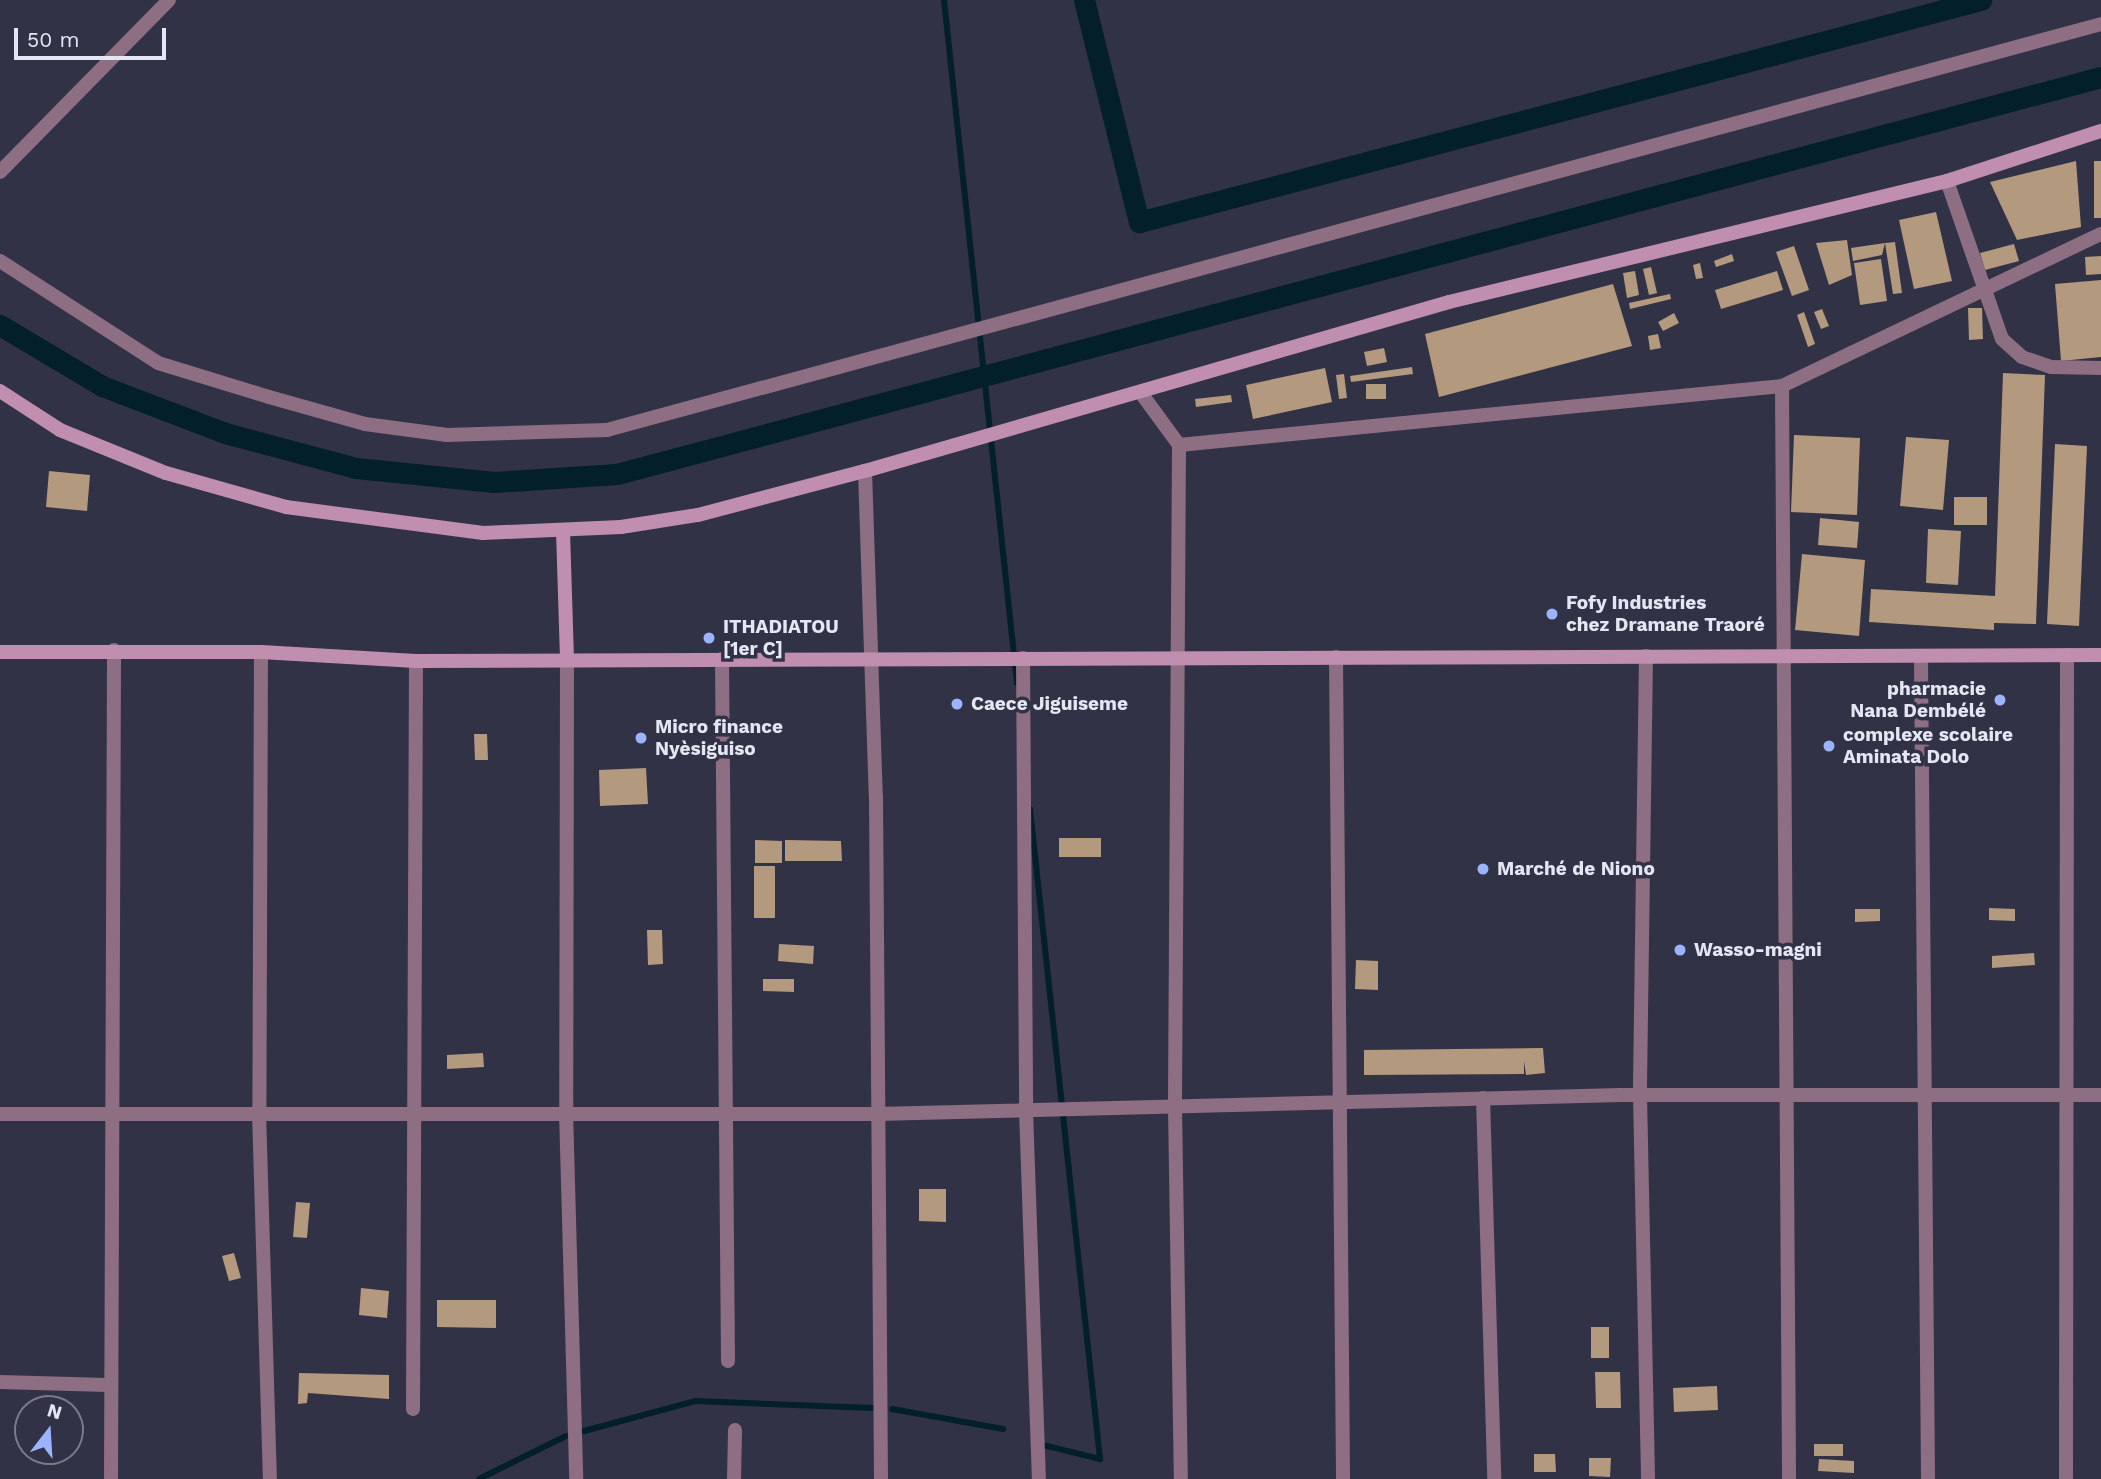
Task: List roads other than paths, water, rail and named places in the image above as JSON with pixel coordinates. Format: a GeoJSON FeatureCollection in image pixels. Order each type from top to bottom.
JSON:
{"type":"FeatureCollection","features":[{"type":"Feature","properties":{"kind":"street"},"geometry":{"type":"LineString","coordinates":[[0,172],[169,0]]}},
{"type":"Feature","properties":{"kind":"street"},"geometry":{"type":"LineString","coordinates":[[0,261],[158,363],[365,424],[447,435],[607,429],[2101,24]]}},
{"type":"Feature","properties":{"kind":"street"},"geometry":{"type":"LineString","coordinates":[[0,391],[60,430],[166,473],[286,507],[483,533],[563,531],[698,515],[1141,393],[1449,302],[1947,181],[2101,131]]}},
{"type":"Feature","properties":{"kind":"street"},"geometry":{"type":"LineString","coordinates":[[1947,181],[2002,339],[2022,357],[2050,366],[2101,368]]}},
{"type":"Feature","properties":{"kind":"street"},"geometry":{"type":"LineString","coordinates":[[1179,445],[1782,386],[1982,286],[2101,234]]}},
{"type":"Feature","properties":{"kind":"street"},"geometry":{"type":"LineString","coordinates":[[1782,386],[1783,1095],[1788,1479]]}},
{"type":"Feature","properties":{"kind":"street"},"geometry":{"type":"LineString","coordinates":[[1141,393],[1179,445],[1182,658],[1175,1107],[1181,1479]]}},
{"type":"Feature","properties":{"kind":"street"},"geometry":{"type":"LineString","coordinates":[[865,471],[871,657],[881,1479]]}},
{"type":"Feature","properties":{"kind":"street"},"geometry":{"type":"LineString","coordinates":[[563,531],[567,660],[566,1111],[576,1479]]}},
{"type":"Feature","properties":{"kind":"street"},"geometry":{"type":"LineString","coordinates":[[111,1479],[107,1385],[114,650]]}},
{"type":"Feature","properties":{"kind":"street"},"geometry":{"type":"LineString","coordinates":[[0,652],[261,652],[416,661],[1781,655],[1921,658],[2101,654]]}},
{"type":"Feature","properties":{"kind":"street"},"geometry":{"type":"LineString","coordinates":[[261,652],[259,1112],[270,1479]]}},
{"type":"Feature","properties":{"kind":"street"},"geometry":{"type":"LineString","coordinates":[[2066,1479],[2067,655]]}},
{"type":"Feature","properties":{"kind":"street"},"geometry":{"type":"LineString","coordinates":[[1646,656],[1640,1095],[1648,1479]]}},
{"type":"Feature","properties":{"kind":"street"},"geometry":{"type":"LineString","coordinates":[[1336,657],[1335,1102],[1343,1479]]}},
{"type":"Feature","properties":{"kind":"street"},"geometry":{"type":"LineString","coordinates":[[1023,658],[1026,1110],[1039,1479]]}},
{"type":"Feature","properties":{"kind":"street"},"geometry":{"type":"LineString","coordinates":[[1921,658],[1928,1479]]}},
{"type":"Feature","properties":{"kind":"street"},"geometry":{"type":"LineString","coordinates":[[722,659],[721,1111],[728,1361]]}},
{"type":"Feature","properties":{"kind":"street"},"geometry":{"type":"LineString","coordinates":[[413,1409],[416,661]]}},
{"type":"Feature","properties":{"kind":"street"},"geometry":{"type":"LineString","coordinates":[[0,1114],[259,1112],[415,1115],[566,1111],[877,1114],[1640,1095],[2101,1095]]}},
{"type":"Feature","properties":{"kind":"street"},"geometry":{"type":"LineString","coordinates":[[1483,1098],[1494,1479]]}},
{"type":"Feature","properties":{"kind":"street"},"geometry":{"type":"LineString","coordinates":[[0,1382],[107,1385]]}},
{"type":"Feature","properties":{"kind":"street"},"geometry":{"type":"LineString","coordinates":[[734,1479],[736,1430]]}},
{"type":"Feature","properties":{"kind":"waterway"},"geometry":{"type":"LineString","coordinates":[[944,0],[1017,683]]}},
{"type":"Feature","properties":{"kind":"waterway"},"geometry":{"type":"LineString","coordinates":[[1084,0],[1139,222],[1981,0]]}},
{"type":"Feature","properties":{"kind":"waterway"},"geometry":{"type":"LineString","coordinates":[[0,325],[102,386],[225,433],[356,468],[494,482],[617,474],[2101,77]]}},
{"type":"Feature","properties":{"kind":"waterway"},"geometry":{"type":"LineString","coordinates":[[1030,809],[1100,1459],[1047,1446]]}},
{"type":"Feature","properties":{"kind":"waterway"},"geometry":{"type":"LineString","coordinates":[[584,1431],[696,1401],[873,1408]]}},
{"type":"Feature","properties":{"kind":"waterway"},"geometry":{"type":"LineString","coordinates":[[892,1409],[1003,1429]]}},
{"type":"Feature","properties":{"kind":"waterway"},"geometry":{"type":"LineString","coordinates":[[479,1479],[566,1436]]}},
{"type":"Feature","properties":{"kind":"place","name":"Fofy Industries chez Dramane Traoré"},"geometry":{"type":"Point","coordinates":[1552,614]}},
{"type":"Feature","properties":{"kind":"place","name":"ITHADIATOU [1er C]"},"geometry":{"type":"Point","coordinates":[709,638]}},
{"type":"Feature","properties":{"kind":"place","name":"pharmacie Nana Dembélé"},"geometry":{"type":"Point","coordinates":[2000,700]}},
{"type":"Feature","properties":{"kind":"place","name":"Caece Jiguiseme"},"geometry":{"type":"Point","coordinates":[957,704]}},
{"type":"Feature","properties":{"kind":"place","name":"Micro finance Nyèsiguiso"},"geometry":{"type":"Point","coordinates":[641,738]}},
{"type":"Feature","properties":{"kind":"place","name":"complexe scolaire Aminata Dolo"},"geometry":{"type":"Point","coordinates":[1829,746]}},
{"type":"Feature","properties":{"kind":"place","name":"Marché de Niono"},"geometry":{"type":"Point","coordinates":[1483,869]}},
{"type":"Feature","properties":{"kind":"place","name":"Wasso-magni"},"geometry":{"type":"Point","coordinates":[1680,950]}}]}
